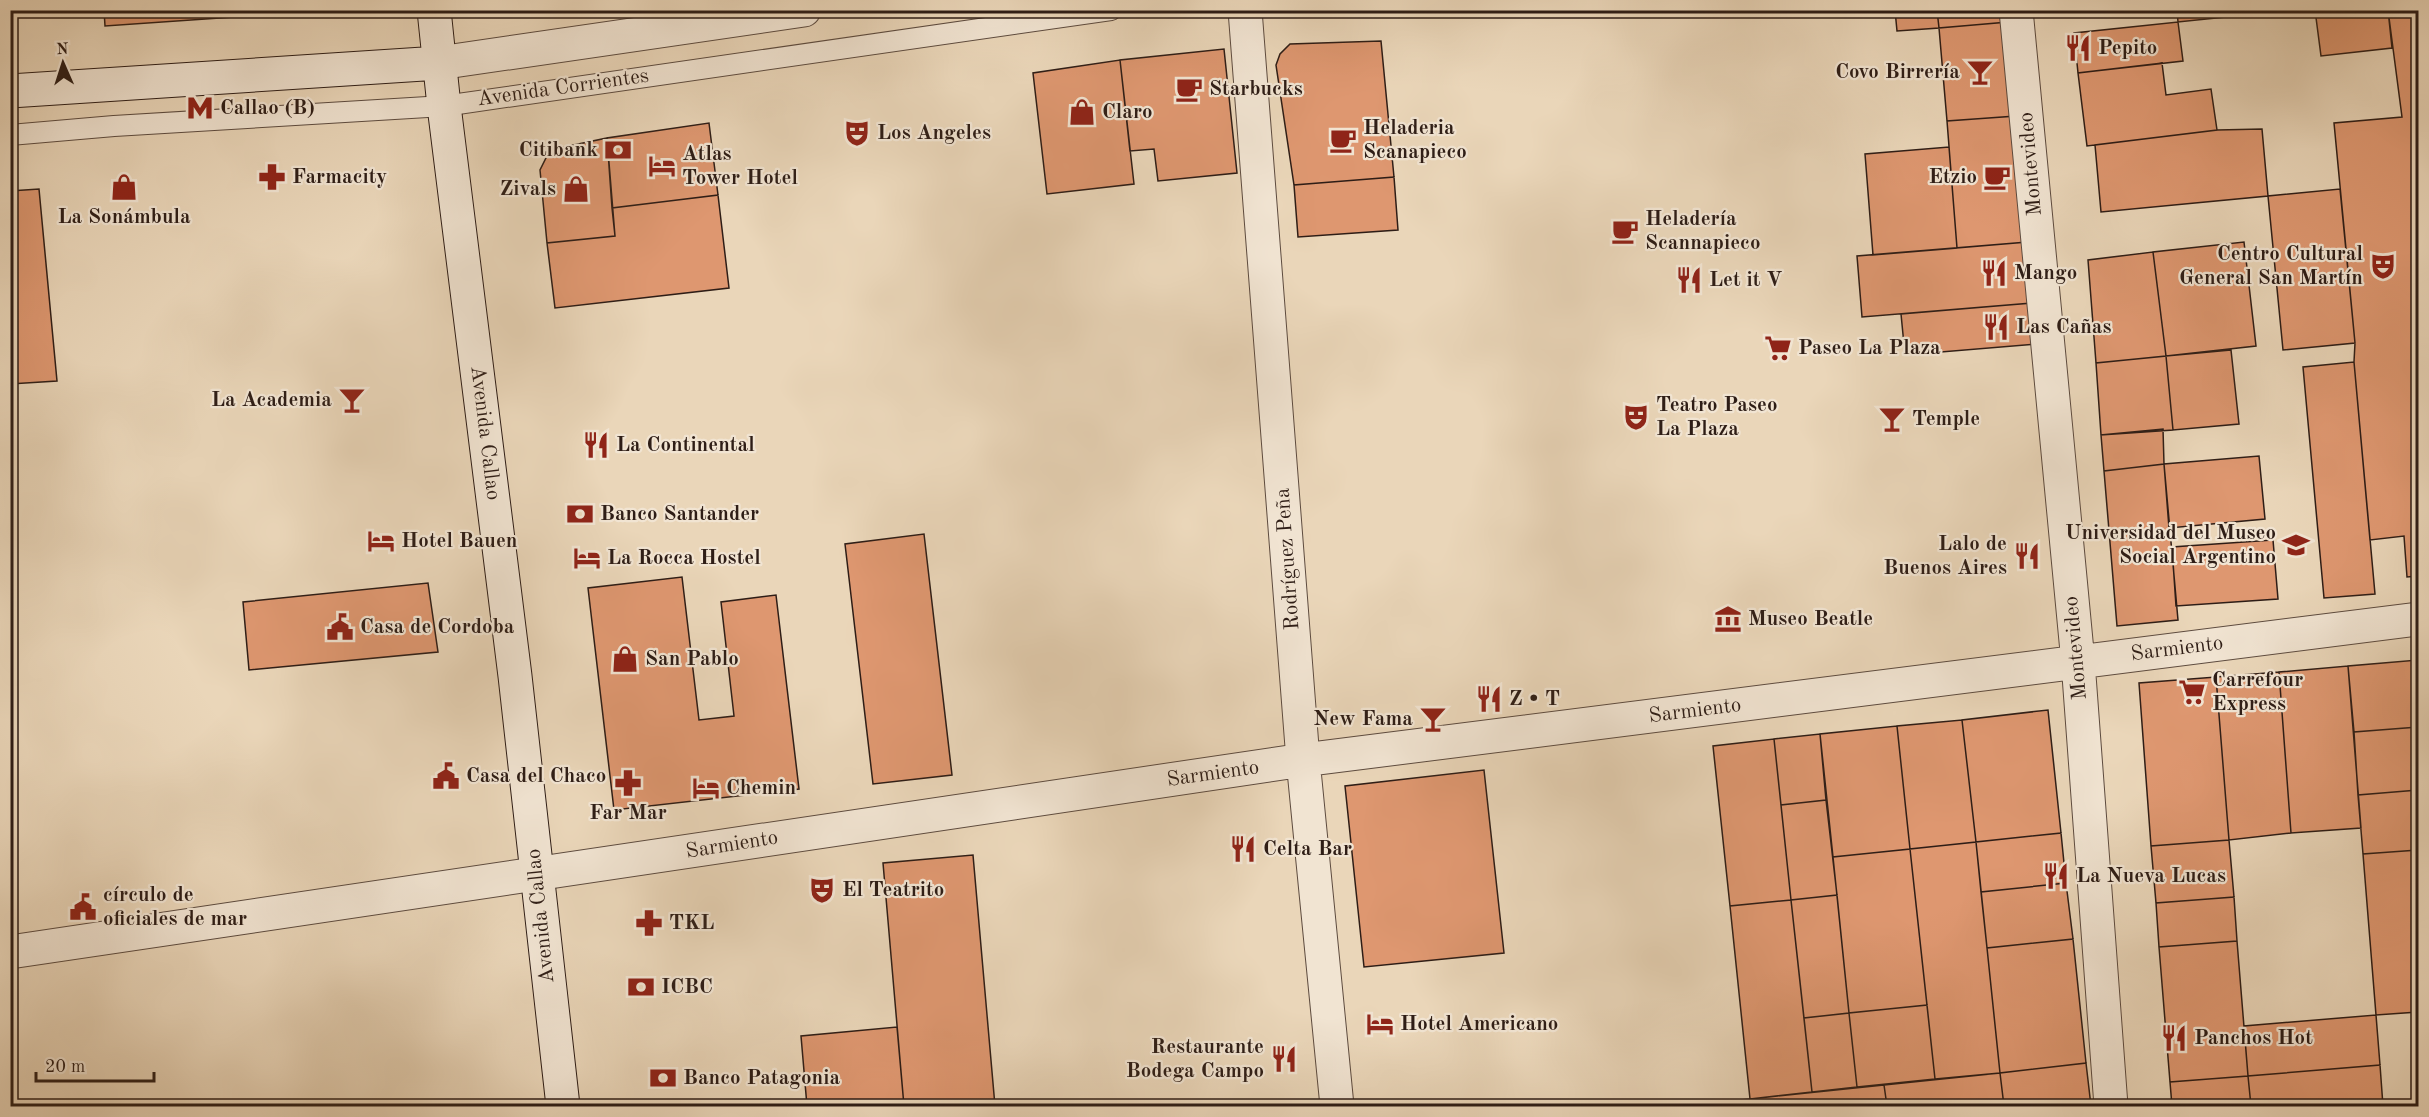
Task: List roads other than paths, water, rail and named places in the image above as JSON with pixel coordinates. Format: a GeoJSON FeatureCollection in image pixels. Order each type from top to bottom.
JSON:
{"type":"FeatureCollection","features":[{"type":"Feature","properties":{"kind":"street","name":"Avenida Callao"},"geometry":{"type":"LineString","coordinates":[[434,10],[515,676],[562,1107]]}},
{"type":"Feature","properties":{"kind":"street","name":"Avenida Corrientes"},"geometry":{"type":"LineString","coordinates":[[10,91],[439,63],[804,10]]}},
{"type":"Feature","properties":{"kind":"street","name":"Rodríguez Peña"},"geometry":{"type":"LineString","coordinates":[[1245,10],[1303,760],[1337,1107]]}},
{"type":"Feature","properties":{"kind":"street","name":"Montevideo"},"geometry":{"type":"LineString","coordinates":[[2016,10],[2078,662],[2111,1107]]}},
{"type":"Feature","properties":{"kind":"street","name":"Sarmiento"},"geometry":{"type":"LineString","coordinates":[[10,952],[1303,760],[2418,619]]}},
{"type":"Feature","properties":{"kind":"lane","name":"Avenida Corrientes"},"geometry":{"type":"LineString","coordinates":[[10,135],[114,126],[444,106],[1111,10]]}},
{"type":"Feature","properties":{"kind":"place","name":"Pepito"},"geometry":{"type":"Point","coordinates":[2078,48]}},
{"type":"Feature","properties":{"kind":"place","name":"Covo Birrería"},"geometry":{"type":"Point","coordinates":[1980,72]}},
{"type":"Feature","properties":{"kind":"place","name":"Starbucks"},"geometry":{"type":"Point","coordinates":[1189,89]}},
{"type":"Feature","properties":{"kind":"place","name":"Callao (B)"},"geometry":{"type":"Point","coordinates":[200,108]}},
{"type":"Feature","properties":{"kind":"place","name":"Claro"},"geometry":{"type":"Point","coordinates":[1082,112]}},
{"type":"Feature","properties":{"kind":"place","name":"Los Angeles"},"geometry":{"type":"Point","coordinates":[857,133]}},
{"type":"Feature","properties":{"kind":"place","name":"Heladeria Scanapieco"},"geometry":{"type":"Point","coordinates":[1343,140]}},
{"type":"Feature","properties":{"kind":"place","name":"Citibank"},"geometry":{"type":"Point","coordinates":[618,150]}},
{"type":"Feature","properties":{"kind":"place","name":"Atlas Tower Hotel"},"geometry":{"type":"Point","coordinates":[662,166]}},
{"type":"Feature","properties":{"kind":"place","name":"Farmacity"},"geometry":{"type":"Point","coordinates":[272,177]}},
{"type":"Feature","properties":{"kind":"place","name":"Etzio"},"geometry":{"type":"Point","coordinates":[1997,177]}},
{"type":"Feature","properties":{"kind":"place","name":"La Sonámbula"},"geometry":{"type":"Point","coordinates":[124,187]}},
{"type":"Feature","properties":{"kind":"place","name":"Zivals"},"geometry":{"type":"Point","coordinates":[576,189]}},
{"type":"Feature","properties":{"kind":"place","name":"Heladería Scannapieco"},"geometry":{"type":"Point","coordinates":[1625,231]}},
{"type":"Feature","properties":{"kind":"place","name":"Centro Cultural General San Martín"},"geometry":{"type":"Point","coordinates":[2383,266]}},
{"type":"Feature","properties":{"kind":"place","name":"Mango"},"geometry":{"type":"Point","coordinates":[1994,273]}},
{"type":"Feature","properties":{"kind":"place","name":"Let it V"},"geometry":{"type":"Point","coordinates":[1689,280]}},
{"type":"Feature","properties":{"kind":"place","name":"Las Cañas"},"geometry":{"type":"Point","coordinates":[1996,327]}},
{"type":"Feature","properties":{"kind":"place","name":"Paseo La Plaza"},"geometry":{"type":"Point","coordinates":[1778,348]}},
{"type":"Feature","properties":{"kind":"place","name":"La Academia"},"geometry":{"type":"Point","coordinates":[352,400]}},
{"type":"Feature","properties":{"kind":"place","name":"Teatro Paseo La Plaza"},"geometry":{"type":"Point","coordinates":[1636,417]}},
{"type":"Feature","properties":{"kind":"place","name":"Temple"},"geometry":{"type":"Point","coordinates":[1892,419]}},
{"type":"Feature","properties":{"kind":"place","name":"La Continental"},"geometry":{"type":"Point","coordinates":[596,445]}},
{"type":"Feature","properties":{"kind":"place","name":"Banco Santander"},"geometry":{"type":"Point","coordinates":[580,514]}},
{"type":"Feature","properties":{"kind":"place","name":"Hotel Bauen"},"geometry":{"type":"Point","coordinates":[381,541]}},
{"type":"Feature","properties":{"kind":"place","name":"Universidad del Museo Social Argentino"},"geometry":{"type":"Point","coordinates":[2296,545]}},
{"type":"Feature","properties":{"kind":"place","name":"Lalo de Buenos Aires"},"geometry":{"type":"Point","coordinates":[2027,556]}},
{"type":"Feature","properties":{"kind":"place","name":"La Rocca Hostel"},"geometry":{"type":"Point","coordinates":[587,558]}},
{"type":"Feature","properties":{"kind":"place","name":"Museo Beatle"},"geometry":{"type":"Point","coordinates":[1728,619]}},
{"type":"Feature","properties":{"kind":"place","name":"Casa de Cordoba"},"geometry":{"type":"Point","coordinates":[340,627]}},
{"type":"Feature","properties":{"kind":"place","name":"San Pablo"},"geometry":{"type":"Point","coordinates":[625,659]}},
{"type":"Feature","properties":{"kind":"place","name":"Carrefour Express"},"geometry":{"type":"Point","coordinates":[2192,692]}},
{"type":"Feature","properties":{"kind":"place","name":"Z • T"},"geometry":{"type":"Point","coordinates":[1489,699]}},
{"type":"Feature","properties":{"kind":"place","name":"New Fama"},"geometry":{"type":"Point","coordinates":[1433,719]}},
{"type":"Feature","properties":{"kind":"place","name":"Casa del Chaco"},"geometry":{"type":"Point","coordinates":[446,776]}},
{"type":"Feature","properties":{"kind":"place","name":"Far Mar"},"geometry":{"type":"Point","coordinates":[628,783]}},
{"type":"Feature","properties":{"kind":"place","name":"Chemin"},"geometry":{"type":"Point","coordinates":[706,788]}},
{"type":"Feature","properties":{"kind":"place","name":"Celta Bar"},"geometry":{"type":"Point","coordinates":[1243,849]}},
{"type":"Feature","properties":{"kind":"place","name":"La Nueva Lucas"},"geometry":{"type":"Point","coordinates":[2056,876]}},
{"type":"Feature","properties":{"kind":"place","name":"El Teatrito"},"geometry":{"type":"Point","coordinates":[822,890]}},
{"type":"Feature","properties":{"kind":"place","name":"círculo de oficiales de mar"},"geometry":{"type":"Point","coordinates":[83,907]}},
{"type":"Feature","properties":{"kind":"place","name":"TKL"},"geometry":{"type":"Point","coordinates":[649,923]}},
{"type":"Feature","properties":{"kind":"place","name":"ICBC"},"geometry":{"type":"Point","coordinates":[641,987]}},
{"type":"Feature","properties":{"kind":"place","name":"Hotel Americano"},"geometry":{"type":"Point","coordinates":[1380,1024]}},
{"type":"Feature","properties":{"kind":"place","name":"Panchos Hot"},"geometry":{"type":"Point","coordinates":[2174,1038]}},
{"type":"Feature","properties":{"kind":"place","name":"Restaurante Bodega Campo"},"geometry":{"type":"Point","coordinates":[1284,1059]}},
{"type":"Feature","properties":{"kind":"place","name":"Banco Patagonia"},"geometry":{"type":"Point","coordinates":[663,1078]}}]}
